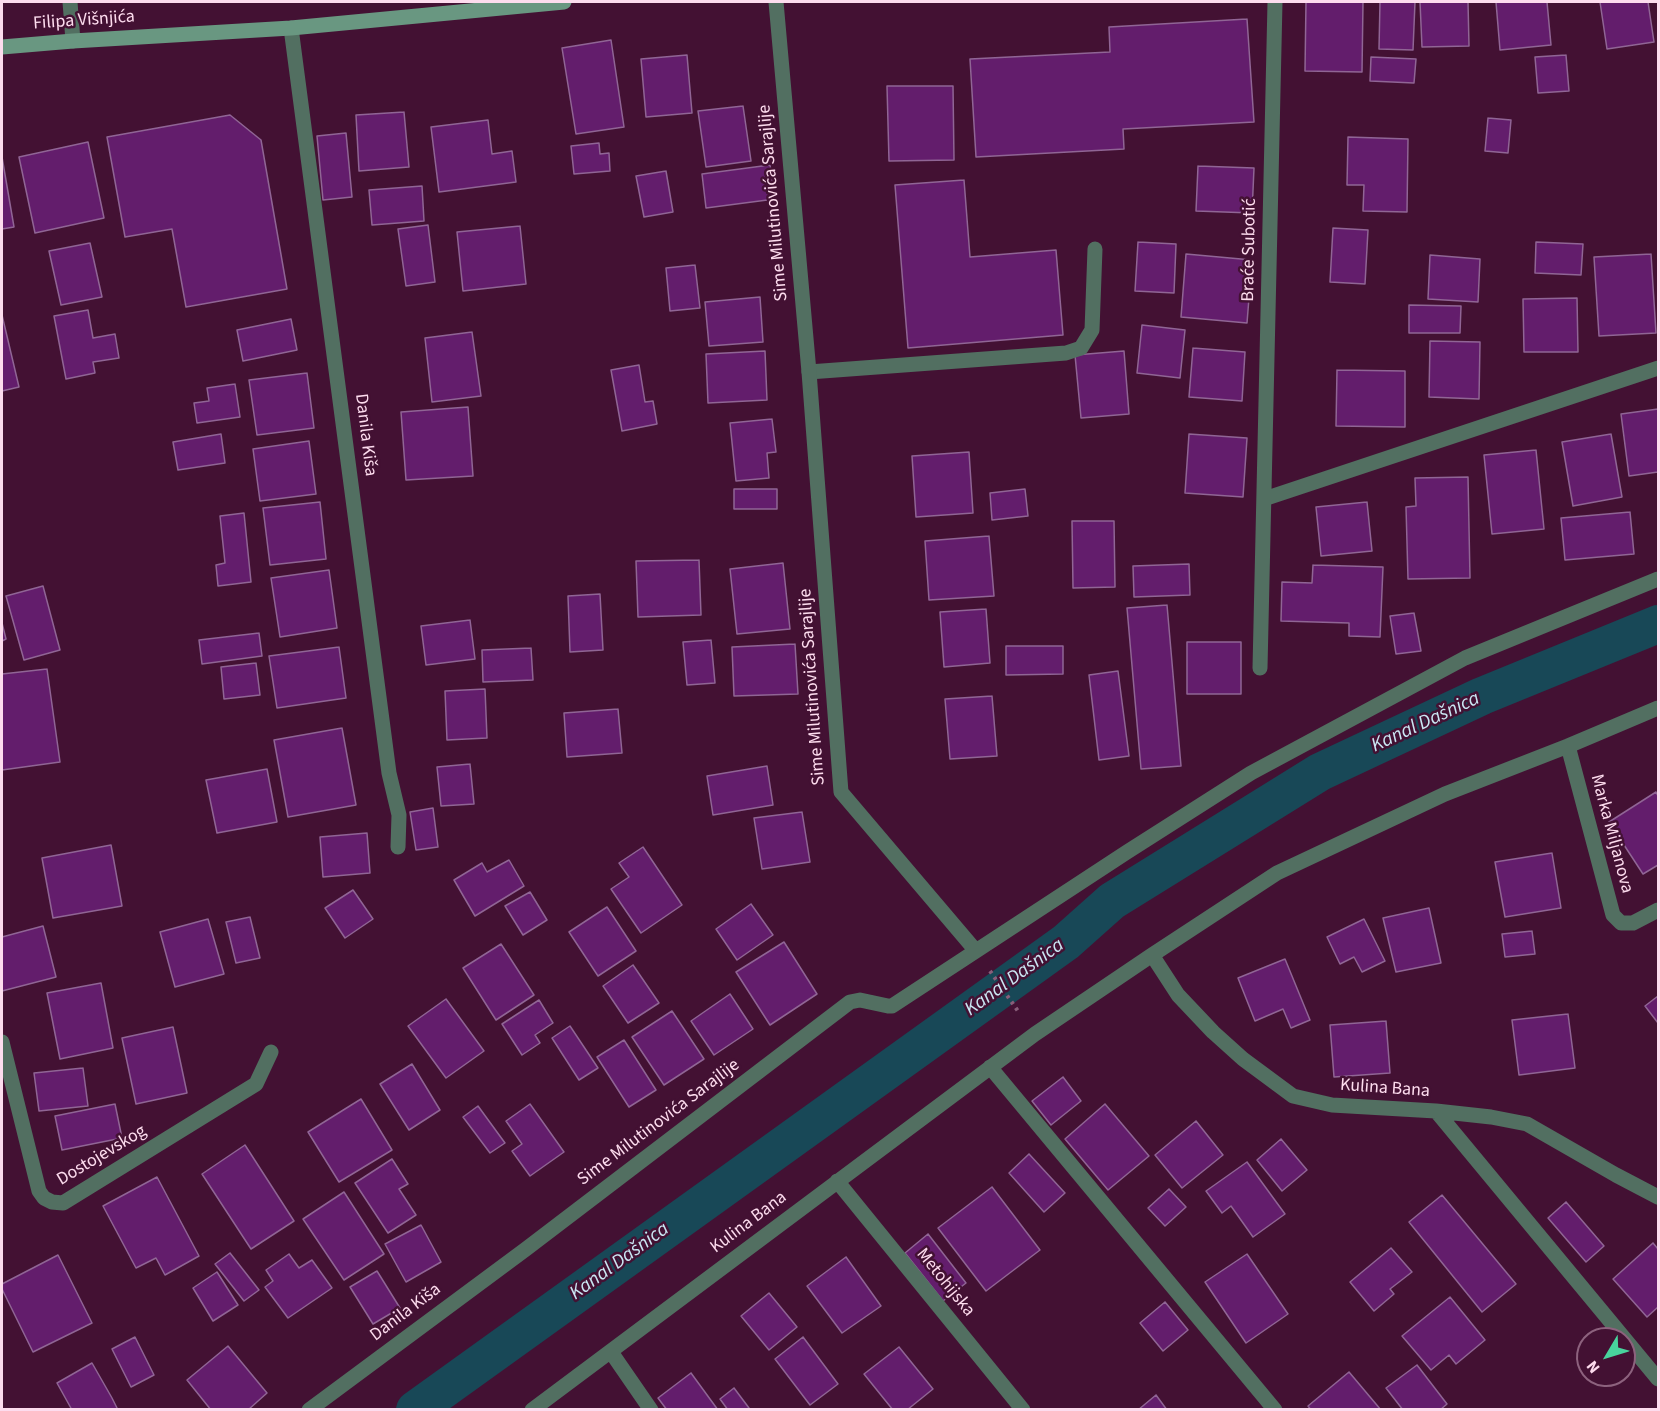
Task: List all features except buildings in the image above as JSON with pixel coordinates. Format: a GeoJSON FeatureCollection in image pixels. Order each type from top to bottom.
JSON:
{"type":"FeatureCollection","features":[{"type":"Feature","properties":{"kind":"main road","name":"Filipa Višnjića"},"geometry":{"type":"LineString","coordinates":[[2,47],[291,28],[564,2]]}},
{"type":"Feature","properties":{"kind":"street"},"geometry":{"type":"LineString","coordinates":[[70,2],[73,41]]}},
{"type":"Feature","properties":{"kind":"street","name":"Sime Milutinovića Sarajlije"},"geometry":{"type":"LineString","coordinates":[[526,1249],[850,1002],[860,1000],[892,1006],[976,951],[841,792],[809,372],[776,2]]}},
{"type":"Feature","properties":{"kind":"street","name":"Braće Subotić"},"geometry":{"type":"LineString","coordinates":[[1260,668],[1275,2]]}},
{"type":"Feature","properties":{"kind":"street","name":"Danila Kiša"},"geometry":{"type":"LineString","coordinates":[[291,28],[388,761],[399,815],[398,847]]}},
{"type":"Feature","properties":{"kind":"street"},"geometry":{"type":"LineString","coordinates":[[809,372],[1066,353],[1081,348],[1092,330],[1095,249]]}},
{"type":"Feature","properties":{"kind":"street"},"geometry":{"type":"LineString","coordinates":[[1264,499],[1659,368]]}},
{"type":"Feature","properties":{"kind":"street"},"geometry":{"type":"LineString","coordinates":[[976,951],[1251,773],[1465,658],[1659,579]]}},
{"type":"Feature","properties":{"kind":"street","name":"Kulina Bana"},"geometry":{"type":"LineString","coordinates":[[532,1410],[1035,1034],[1277,873],[1445,794],[1659,708]]}},
{"type":"Feature","properties":{"kind":"street","name":"Marka Miljanova"},"geometry":{"type":"LineString","coordinates":[[1568,746],[1613,915],[1621,923],[1633,923],[1659,910]]}},
{"type":"Feature","properties":{"kind":"street","name":"Kulina Bana"},"geometry":{"type":"LineString","coordinates":[[1152,955],[1178,995],[1213,1032],[1293,1096],[1332,1105],[1436,1111],[1659,1379]]}},
{"type":"Feature","properties":{"kind":"street","name":"Dostojevskog"},"geometry":{"type":"LineString","coordinates":[[2,1042],[39,1191],[52,1202],[63,1203],[256,1084],[271,1052]]}},
{"type":"Feature","properties":{"kind":"street"},"geometry":{"type":"LineString","coordinates":[[990,1067],[1275,1410]]}},
{"type":"Feature","properties":{"kind":"street"},"geometry":{"type":"LineString","coordinates":[[1436,1111],[1491,1117],[1527,1124],[1659,1197]]}},
{"type":"Feature","properties":{"kind":"street","name":"Metohijska"},"geometry":{"type":"LineString","coordinates":[[837,1180],[1023,1410]]}},
{"type":"Feature","properties":{"kind":"street","name":"Danila Kiša"},"geometry":{"type":"LineString","coordinates":[[309,1410],[526,1249]]}},
{"type":"Feature","properties":{"kind":"street"},"geometry":{"type":"LineString","coordinates":[[611,1352],[651,1410]]}},
{"type":"Feature","properties":{"kind":"path"},"geometry":{"type":"LineString","coordinates":[[986,966],[1023,1018]]}},
{"type":"Feature","properties":{"kind":"waterway","name":"Kanal Dašnica"},"geometry":{"type":"LineString","coordinates":[[415,1410],[1066,942],[1112,901],[1320,772],[1482,696],[1658,624]]}}]}
